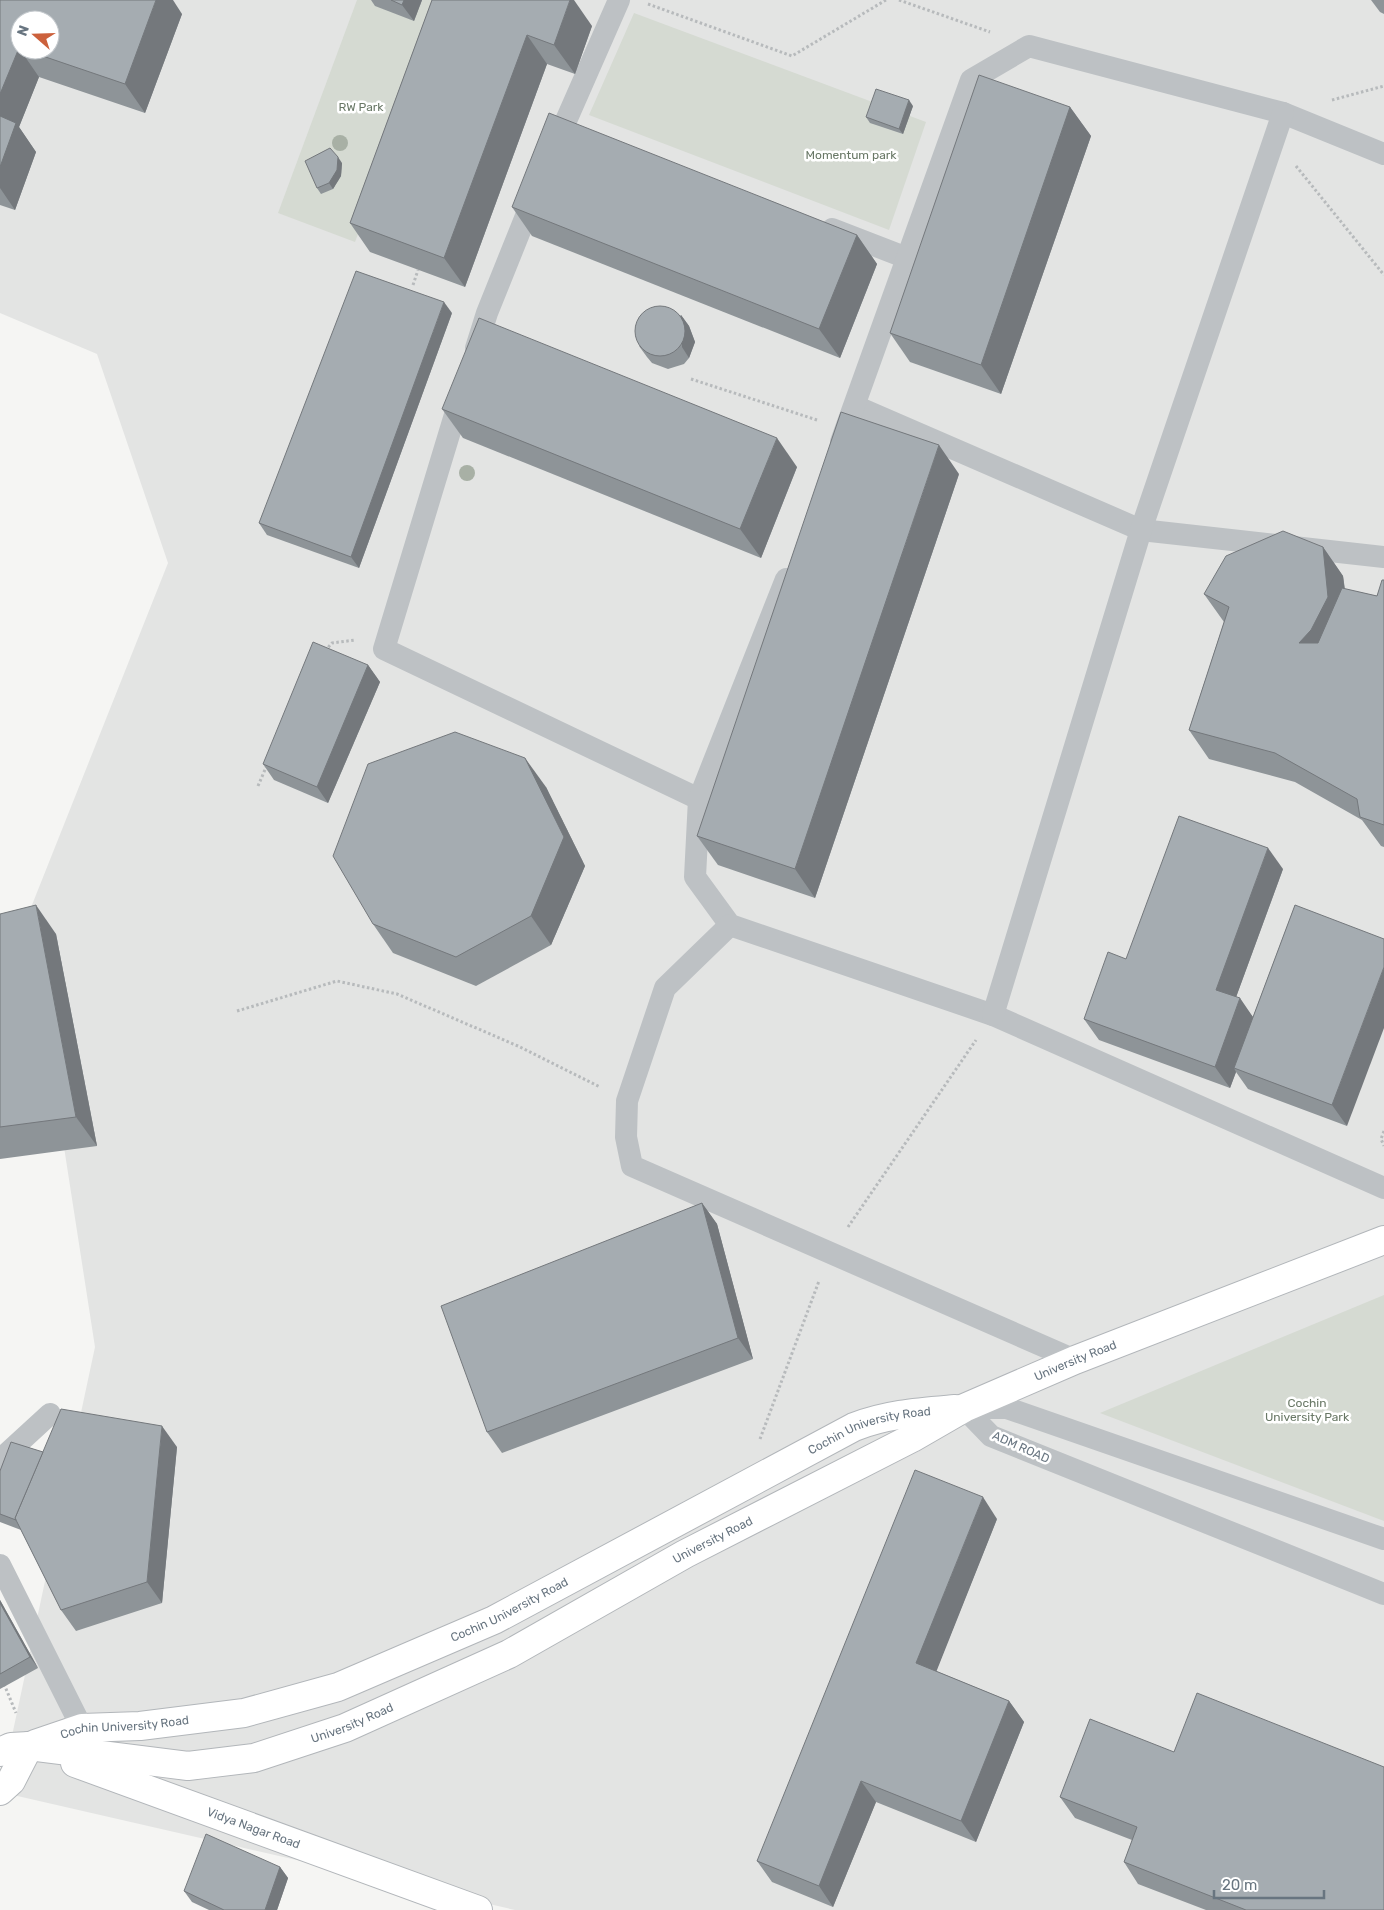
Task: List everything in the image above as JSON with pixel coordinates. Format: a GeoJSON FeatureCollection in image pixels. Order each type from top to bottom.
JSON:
{"type":"FeatureCollection","features":[{"type":"Feature","properties":{"kind":"street","name":"University Road"},"geometry":{"type":"LineString","coordinates":[[29,1746],[188,1766],[254,1758],[346,1728],[509,1654],[685,1554],[912,1438],[964,1408],[1075,1360],[1384,1240]]}},
{"type":"Feature","properties":{"kind":"street","name":"Cochin University Road"},"geometry":{"type":"LineString","coordinates":[[29,1746],[82,1728],[140,1726],[244,1713],[338,1687],[494,1620],[854,1427],[874,1419],[895,1414],[964,1408]]}},
{"type":"Feature","properties":{"kind":"street"},"geometry":{"type":"LineString","coordinates":[[0,1752],[11,1746],[29,1746],[11,1781],[0,1791]]}},
{"type":"Feature","properties":{"kind":"street","name":"Vidya Nagar Road"},"geometry":{"type":"LineString","coordinates":[[29,1746],[478,1910]]}},
{"type":"Feature","properties":{"kind":"lane"},"geometry":{"type":"LineString","coordinates":[[619,0],[571,131],[544,172],[487,313],[384,649],[698,799]]}},
{"type":"Feature","properties":{"kind":"lane"},"geometry":{"type":"LineString","coordinates":[[835,458],[971,80],[1030,46],[1283,113],[1384,154]]}},
{"type":"Feature","properties":{"kind":"lane"},"geometry":{"type":"LineString","coordinates":[[993,1015],[1141,530],[1283,113]]}},
{"type":"Feature","properties":{"kind":"lane"},"geometry":{"type":"LineString","coordinates":[[814,222],[906,258]]}},
{"type":"Feature","properties":{"kind":"lane"},"geometry":{"type":"LineString","coordinates":[[855,406],[1141,530],[1384,557]]}},
{"type":"Feature","properties":{"kind":"lane"},"geometry":{"type":"LineString","coordinates":[[794,559],[698,799],[695,877],[730,925],[993,1015],[1384,1188]]}},
{"type":"Feature","properties":{"kind":"lane"},"geometry":{"type":"LineString","coordinates":[[730,925],[665,988],[627,1101],[626,1137],[632,1166],[1075,1360]]}},
{"type":"Feature","properties":{"kind":"lane"},"geometry":{"type":"LineString","coordinates":[[964,1408],[1007,1408],[1384,1539]]}},
{"type":"Feature","properties":{"kind":"lane","name":"ADM ROAD"},"geometry":{"type":"LineString","coordinates":[[964,1408],[991,1436],[1384,1594]]}},
{"type":"Feature","properties":{"kind":"lane"},"geometry":{"type":"LineString","coordinates":[[0,1460],[50,1414]]}},
{"type":"Feature","properties":{"kind":"lane"},"geometry":{"type":"LineString","coordinates":[[0,1565],[82,1728]]}},
{"type":"Feature","properties":{"kind":"path"},"geometry":{"type":"LineString","coordinates":[[645,3],[792,56],[886,0]]}},
{"type":"Feature","properties":{"kind":"path"},"geometry":{"type":"LineString","coordinates":[[899,0],[1030,46]]}},
{"type":"Feature","properties":{"kind":"path"},"geometry":{"type":"LineString","coordinates":[[1274,139],[1384,274]]}},
{"type":"Feature","properties":{"kind":"path"},"geometry":{"type":"LineString","coordinates":[[413,285],[418,270]]}},
{"type":"Feature","properties":{"kind":"path"},"geometry":{"type":"LineString","coordinates":[[691,379],[846,430]]}},
{"type":"Feature","properties":{"kind":"path"},"geometry":{"type":"LineString","coordinates":[[321,655],[332,643],[361,640],[384,649]]}},
{"type":"Feature","properties":{"kind":"path"},"geometry":{"type":"LineString","coordinates":[[258,786],[270,759]]}},
{"type":"Feature","properties":{"kind":"path"},"geometry":{"type":"LineString","coordinates":[[237,1011],[337,981],[397,994],[518,1046],[627,1101]]}},
{"type":"Feature","properties":{"kind":"path"},"geometry":{"type":"LineString","coordinates":[[1384,1131],[1381,1140],[1384,1146]]}},
{"type":"Feature","properties":{"kind":"path"},"geometry":{"type":"LineString","coordinates":[[0,1675],[29,1746]]}},
{"type":"Feature","properties":{"kind":"shaded area"},"geometry":{"type":"Polygon","coordinates":[[[0,0],[1384,0],[1384,1910],[515,1910],[0,1792],[95,1347],[28,915],[168,563],[97,354],[0,313],[0,0]]]}},
{"type":"Feature","properties":{"kind":"green space","name":"RW Park"},"geometry":{"type":"Polygon","coordinates":[[[357,0],[445,0],[355,242],[278,213],[357,0]]]}},
{"type":"Feature","properties":{"kind":"green space","name":"Momentum park"},"geometry":{"type":"Polygon","coordinates":[[[634,13],[926,122],[889,230],[589,115],[634,13]]]}},
{"type":"Feature","properties":{"kind":"green space","name":"Cochin University Park"},"geometry":{"type":"Polygon","coordinates":[[[1384,1295],[1384,1521],[1100,1413],[1384,1295]]]}},
{"type":"Feature","properties":{"kind":"building"},"geometry":{"type":"Polygon","coordinates":[[[0,0],[156,0],[125,84],[54,60],[60,60],[60,10],[10,10],[10,60],[14,60],[0,94],[0,0]]]}},
{"type":"Feature","properties":{"kind":"building"},"geometry":{"type":"Polygon","coordinates":[[[391,0],[404,0],[402,5],[391,0]]]}},
{"type":"Feature","properties":{"kind":"building"},"geometry":{"type":"Polygon","coordinates":[[[432,0],[570,0],[554,45],[527,35],[444,258],[350,223],[432,0]]]}},
{"type":"Feature","properties":{"kind":"building"},"geometry":{"type":"Polygon","coordinates":[[[979,75],[1070,107],[981,365],[890,333],[979,75]]]}},
{"type":"Feature","properties":{"kind":"building"},"geometry":{"type":"Polygon","coordinates":[[[876,89],[909,100],[899,129],[866,117],[876,89]]]}},
{"type":"Feature","properties":{"kind":"building"},"geometry":{"type":"Polygon","coordinates":[[[549,113],[857,235],[819,329],[512,207],[549,113]]]}},
{"type":"Feature","properties":{"kind":"building"},"geometry":{"type":"Polygon","coordinates":[[[0,116],[16,123],[0,167],[0,116]]]}},
{"type":"Feature","properties":{"kind":"building"},"geometry":{"type":"Polygon","coordinates":[[[330,148],[338,157],[337,170],[329,183],[317,188],[305,161],[330,148]]]}},
{"type":"Feature","properties":{"kind":"building"},"geometry":{"type":"Polygon","coordinates":[[[356,271],[444,302],[351,557],[259,523],[356,271]]]}},
{"type":"Feature","properties":{"kind":"building"},"geometry":{"type":"Polygon","coordinates":[[[665,306],[678,313],[684,321],[684,341],[678,349],[670,355],[655,356],[642,349],[636,341],[635,326],[642,313],[650,307],[665,306]]]}},
{"type":"Feature","properties":{"kind":"building"},"geometry":{"type":"Polygon","coordinates":[[[479,318],[777,438],[740,529],[442,409],[479,318]]]}},
{"type":"Feature","properties":{"kind":"building"},"geometry":{"type":"Polygon","coordinates":[[[841,412],[939,445],[795,869],[697,836],[841,412]]]}},
{"type":"Feature","properties":{"kind":"building"},"geometry":{"type":"Polygon","coordinates":[[[1283,531],[1323,547],[1328,597],[1311,630],[1299,643],[1318,643],[1342,588],[1377,596],[1382,580],[1384,580],[1384,825],[1360,817],[1357,799],[1275,753],[1189,730],[1229,607],[1204,594],[1226,556],[1283,531]]]}},
{"type":"Feature","properties":{"kind":"building"},"geometry":{"type":"Polygon","coordinates":[[[313,642],[368,665],[317,787],[263,764],[313,642]]]}},
{"type":"Feature","properties":{"kind":"building"},"geometry":{"type":"Polygon","coordinates":[[[455,732],[525,758],[564,837],[531,916],[456,957],[373,924],[333,856],[368,764],[455,732]]]}},
{"type":"Feature","properties":{"kind":"building"},"geometry":{"type":"Polygon","coordinates":[[[1179,816],[1268,848],[1216,990],[1240,998],[1215,1067],[1084,1019],[1108,952],[1126,959],[1179,816]]]}},
{"type":"Feature","properties":{"kind":"building"},"geometry":{"type":"Polygon","coordinates":[[[36,905],[76,1117],[0,1127],[0,914],[36,905]]]}},
{"type":"Feature","properties":{"kind":"building"},"geometry":{"type":"Polygon","coordinates":[[[1295,905],[1384,939],[1384,967],[1332,1105],[1234,1068],[1295,905]]]}},
{"type":"Feature","properties":{"kind":"building"},"geometry":{"type":"Polygon","coordinates":[[[702,1203],[738,1338],[487,1432],[441,1306],[702,1203]]]}},
{"type":"Feature","properties":{"kind":"building"},"geometry":{"type":"Polygon","coordinates":[[[61,1409],[162,1426],[147,1582],[61,1610],[15,1518],[61,1409]]]}},
{"type":"Feature","properties":{"kind":"building"},"geometry":{"type":"Polygon","coordinates":[[[11,1442],[43,1452],[15,1518],[16,1520],[0,1514],[0,1471],[11,1442]]]}},
{"type":"Feature","properties":{"kind":"building"},"geometry":{"type":"Polygon","coordinates":[[[915,1470],[983,1497],[916,1663],[1009,1701],[961,1821],[861,1781],[819,1886],[757,1861],[915,1470]]]}},
{"type":"Feature","properties":{"kind":"building"},"geometry":{"type":"Polygon","coordinates":[[[0,1603],[30,1657],[0,1674],[0,1603]]]}},
{"type":"Feature","properties":{"kind":"building"},"geometry":{"type":"Polygon","coordinates":[[[1197,1693],[1384,1767],[1384,1910],[1246,1910],[1124,1862],[1137,1827],[1060,1797],[1090,1719],[1174,1752],[1197,1693]]]}},
{"type":"Feature","properties":{"kind":"building"},"geometry":{"type":"Polygon","coordinates":[[[206,1834],[280,1867],[265,1910],[224,1910],[184,1891],[206,1834]]]}}]}
